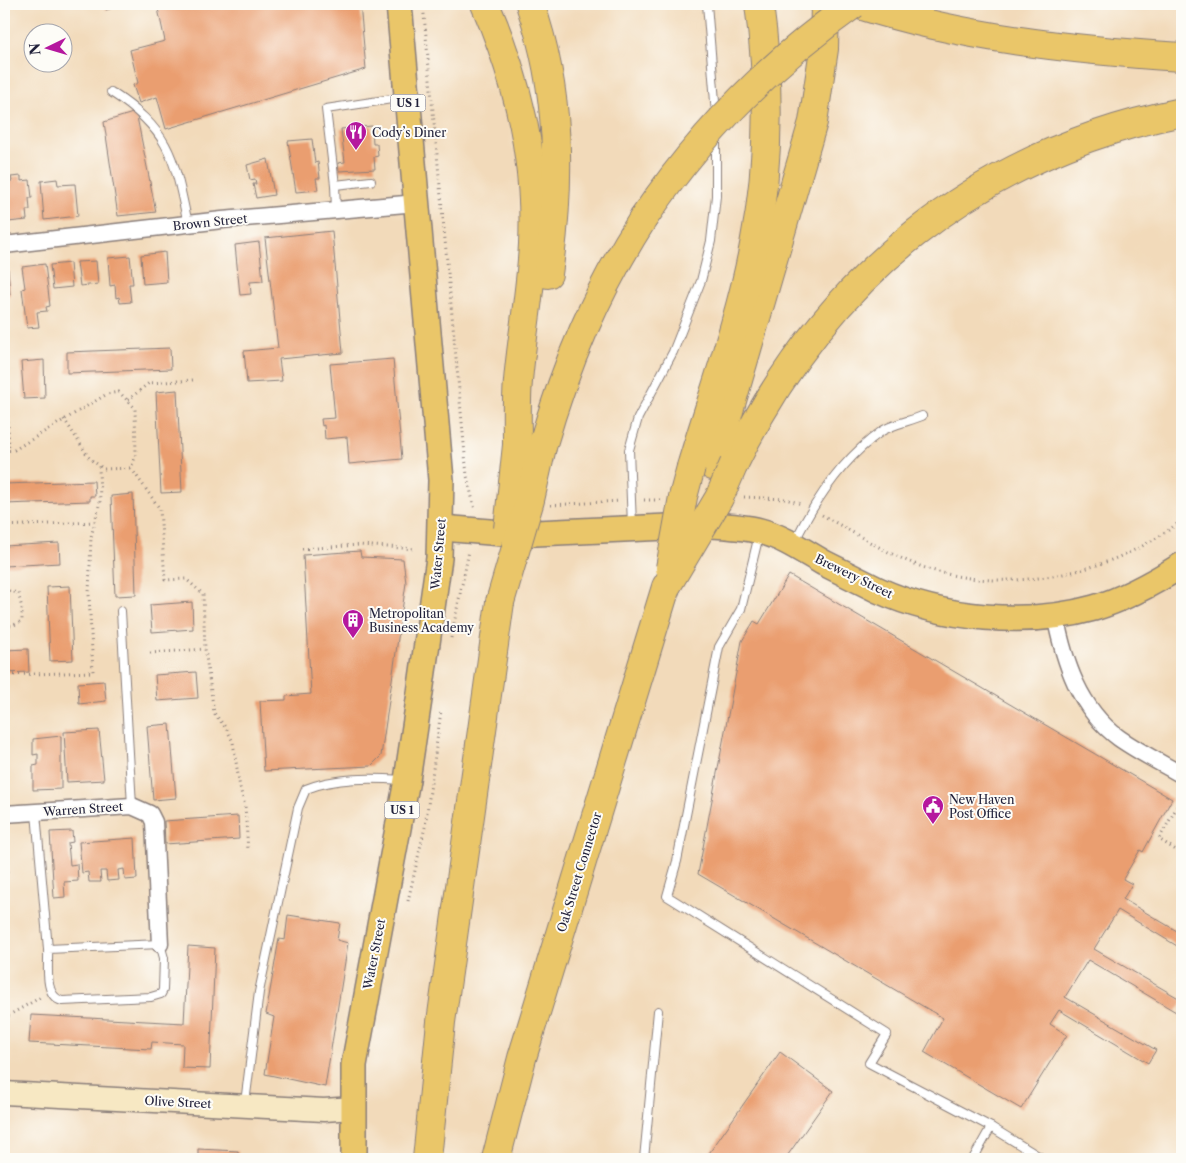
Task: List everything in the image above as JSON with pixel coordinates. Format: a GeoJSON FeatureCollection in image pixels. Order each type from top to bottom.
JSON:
{"type":"FeatureCollection","features":[{"type":"Feature","properties":{"kind":"highway"},"geometry":{"type":"LineString","coordinates":[[427,1159],[441,1022],[500,602],[530,500],[529,446],[532,381],[555,223],[557,189],[556,130],[551,88],[530,4]]}},
{"type":"Feature","properties":{"kind":"highway"},"geometry":{"type":"LineString","coordinates":[[666,587],[718,498],[713,466],[760,209],[765,169],[765,46],[759,4]]}},
{"type":"Feature","properties":{"kind":"highway"},"geometry":{"type":"LineString","coordinates":[[713,466],[813,122],[824,49],[826,4]]}},
{"type":"Feature","properties":{"kind":"highway"},"geometry":{"type":"LineString","coordinates":[[529,446],[605,282],[644,219],[684,162],[731,108],[792,51],[855,4],[968,34],[1033,44],[1182,56]]}},
{"type":"Feature","properties":{"kind":"highway"},"geometry":{"type":"LineString","coordinates":[[486,6],[516,90],[524,123],[532,183],[534,244],[528,307],[517,382],[529,446]]}},
{"type":"Feature","properties":{"kind":"highway"},"geometry":{"type":"LineString","coordinates":[[666,587],[683,497],[713,466],[770,398],[810,338],[879,262],[910,236],[964,198],[1027,163],[1112,130],[1182,112]]}},
{"type":"Feature","properties":{"kind":"highway","name":"Oak Street Connector"},"geometry":{"type":"LineString","coordinates":[[496,1159],[522,1058],[666,587]]}},
{"type":"Feature","properties":{"kind":"main road","name":"Water Street"},"geometry":{"type":"LineString","coordinates":[[354,1159],[354,1065],[407,780],[442,528],[441,480],[399,4]]}},
{"type":"Feature","properties":{"kind":"main road","name":"Brewery Street"},"geometry":{"type":"LineString","coordinates":[[442,528],[514,534],[711,525],[760,531],[793,544],[880,591],[931,608],[973,615],[1019,618],[1055,615],[1093,608],[1148,585],[1182,565]]}},
{"type":"Feature","properties":{"kind":"street","name":"Brown Street"},"geometry":{"type":"LineString","coordinates":[[4,245],[188,224],[417,203]]}},
{"type":"Feature","properties":{"kind":"street"},"geometry":{"type":"LineString","coordinates":[[1055,615],[1061,649],[1070,676],[1096,716],[1118,738],[1182,775]]}},
{"type":"Feature","properties":{"kind":"street","name":"Warren Street"},"geometry":{"type":"LineString","coordinates":[[4,814],[132,806],[150,814],[154,822],[160,944]]}},
{"type":"Feature","properties":{"kind":"street","name":"Olive Street"},"geometry":{"type":"LineString","coordinates":[[4,1093],[324,1110],[353,1108]]}},
{"type":"Feature","properties":{"kind":"lane"},"geometry":{"type":"LineString","coordinates":[[632,529],[629,450],[638,418],[673,352],[701,281],[711,241],[716,196],[716,94],[707,4]]}},
{"type":"Feature","properties":{"kind":"lane"},"geometry":{"type":"LineString","coordinates":[[111,92],[134,107],[154,126],[170,150],[188,224]]}},
{"type":"Feature","properties":{"kind":"lane"},"geometry":{"type":"LineString","coordinates":[[336,210],[326,109],[407,96]]}},
{"type":"Feature","properties":{"kind":"lane"},"geometry":{"type":"LineString","coordinates":[[335,185],[370,181]]}},
{"type":"Feature","properties":{"kind":"lane"},"geometry":{"type":"LineString","coordinates":[[793,544],[811,509],[849,460],[883,430],[922,416]]}},
{"type":"Feature","properties":{"kind":"lane"},"geometry":{"type":"LineString","coordinates":[[760,531],[741,610],[719,647],[678,860],[667,896],[887,1034],[869,1063],[991,1127],[1043,1159]]}},
{"type":"Feature","properties":{"kind":"lane"},"geometry":{"type":"LineString","coordinates":[[121,611],[132,806]]}},
{"type":"Feature","properties":{"kind":"lane"},"geometry":{"type":"LineString","coordinates":[[245,1105],[259,992],[270,935],[298,808],[306,789],[323,782],[373,779],[407,780]]}},
{"type":"Feature","properties":{"kind":"lane"},"geometry":{"type":"LineString","coordinates":[[36,813],[50,991],[52,996],[62,1000],[156,996],[161,994],[164,985],[164,958],[160,944],[48,948]]}},
{"type":"Feature","properties":{"kind":"lane"},"geometry":{"type":"LineString","coordinates":[[644,1159],[658,1011]]}},
{"type":"Feature","properties":{"kind":"lane"},"geometry":{"type":"LineString","coordinates":[[973,1159],[991,1127]]}},
{"type":"Feature","properties":{"kind":"path"},"geometry":{"type":"LineString","coordinates":[[423,4],[467,476],[471,501],[475,509],[480,507]]}},
{"type":"Feature","properties":{"kind":"path"},"geometry":{"type":"LineString","coordinates":[[4,351],[9,450]]}},
{"type":"Feature","properties":{"kind":"path"},"geometry":{"type":"LineString","coordinates":[[128,400],[149,383],[193,380]]}},
{"type":"Feature","properties":{"kind":"path"},"geometry":{"type":"LineString","coordinates":[[4,451],[14,450],[106,394],[119,392],[134,408],[136,455],[132,468]]}},
{"type":"Feature","properties":{"kind":"path"},"geometry":{"type":"LineString","coordinates":[[64,419],[90,459],[104,469],[132,468]]}},
{"type":"Feature","properties":{"kind":"path"},"geometry":{"type":"LineString","coordinates":[[4,675],[93,672],[88,595],[91,537],[100,502],[99,465]]}},
{"type":"Feature","properties":{"kind":"path"},"geometry":{"type":"LineString","coordinates":[[132,468],[160,509],[165,580],[186,579],[203,594],[205,649],[214,713],[226,728],[233,742],[240,788],[245,806],[248,851]]}},
{"type":"Feature","properties":{"kind":"path"},"geometry":{"type":"LineString","coordinates":[[740,497],[786,499],[811,509],[866,540],[921,566],[979,578],[1010,580],[1049,576],[1092,567],[1114,559],[1157,537],[1182,520]]}},
{"type":"Feature","properties":{"kind":"path"},"geometry":{"type":"LineString","coordinates":[[549,505],[667,499]]}},
{"type":"Feature","properties":{"kind":"path"},"geometry":{"type":"LineString","coordinates":[[4,526],[94,522]]}},
{"type":"Feature","properties":{"kind":"path"},"geometry":{"type":"LineString","coordinates":[[302,549],[359,545],[416,548]]}},
{"type":"Feature","properties":{"kind":"path"},"geometry":{"type":"LineString","coordinates":[[4,590],[18,593],[22,608],[22,621],[12,626],[4,625]]}},
{"type":"Feature","properties":{"kind":"path"},"geometry":{"type":"LineString","coordinates":[[150,653],[205,649]]}},
{"type":"Feature","properties":{"kind":"path"},"geometry":{"type":"LineString","coordinates":[[1182,798],[1159,839],[1182,854]]}},
{"type":"Feature","properties":{"kind":"path"},"geometry":{"type":"LineString","coordinates":[[4,1018],[50,991]]}},
{"type":"Feature","properties":{"kind":"building"},"geometry":{"type":"Polygon","coordinates":[[[104,4],[126,4],[106,10],[104,4]]]}},
{"type":"Feature","properties":{"kind":"building"},"geometry":{"type":"Polygon","coordinates":[[[157,4],[360,4],[366,69],[166,129],[157,97],[139,103],[133,85],[138,83],[130,50],[165,41],[157,4]]]}},
{"type":"Feature","properties":{"kind":"building"},"geometry":{"type":"Polygon","coordinates":[[[136,112],[156,212],[118,216],[104,122],[136,112]]]}},
{"type":"Feature","properties":{"kind":"building"},"geometry":{"type":"Polygon","coordinates":[[[372,126],[373,144],[377,144],[378,156],[374,157],[375,169],[339,171],[338,163],[345,162],[341,129],[372,126]]]}},
{"type":"Feature","properties":{"kind":"building"},"geometry":{"type":"Polygon","coordinates":[[[312,139],[315,163],[318,162],[320,178],[316,178],[318,190],[296,192],[288,141],[312,139]]]}},
{"type":"Feature","properties":{"kind":"building"},"geometry":{"type":"Polygon","coordinates":[[[268,159],[274,195],[256,198],[253,184],[256,184],[255,179],[250,180],[247,165],[268,159]]]}},
{"type":"Feature","properties":{"kind":"building"},"geometry":{"type":"Polygon","coordinates":[[[21,176],[21,181],[30,180],[32,198],[29,198],[30,210],[26,210],[27,220],[8,222],[4,182],[12,181],[11,177],[21,176]]]}},
{"type":"Feature","properties":{"kind":"building"},"geometry":{"type":"Polygon","coordinates":[[[57,179],[58,185],[75,184],[78,216],[44,220],[41,181],[57,179]]]}},
{"type":"Feature","properties":{"kind":"building"},"geometry":{"type":"Polygon","coordinates":[[[332,231],[343,353],[279,359],[282,381],[247,383],[244,351],[278,348],[265,238],[332,231]]]}},
{"type":"Feature","properties":{"kind":"building"},"geometry":{"type":"Polygon","coordinates":[[[259,242],[263,281],[250,282],[251,294],[240,295],[235,245],[259,242]]]}},
{"type":"Feature","properties":{"kind":"building"},"geometry":{"type":"Polygon","coordinates":[[[165,252],[167,282],[143,284],[141,255],[165,252]]]}},
{"type":"Feature","properties":{"kind":"building"},"geometry":{"type":"Polygon","coordinates":[[[130,256],[133,284],[129,284],[131,302],[120,303],[119,297],[116,298],[115,285],[110,286],[108,258],[130,256]]]}},
{"type":"Feature","properties":{"kind":"building"},"geometry":{"type":"Polygon","coordinates":[[[96,261],[98,284],[80,286],[77,262],[96,261]]]}},
{"type":"Feature","properties":{"kind":"building"},"geometry":{"type":"Polygon","coordinates":[[[70,263],[72,287],[53,289],[50,265],[70,263]]]}},
{"type":"Feature","properties":{"kind":"building"},"geometry":{"type":"Polygon","coordinates":[[[45,264],[50,306],[46,307],[47,311],[37,312],[39,327],[27,328],[22,289],[25,288],[22,267],[45,264]]]}},
{"type":"Feature","properties":{"kind":"building"},"geometry":{"type":"Polygon","coordinates":[[[4,269],[8,269],[10,295],[6,296],[7,305],[4,305],[4,269]]]}},
{"type":"Feature","properties":{"kind":"building"},"geometry":{"type":"Polygon","coordinates":[[[170,348],[171,369],[67,373],[67,352],[170,348]]]}},
{"type":"Feature","properties":{"kind":"building"},"geometry":{"type":"Polygon","coordinates":[[[393,359],[402,459],[349,464],[347,437],[325,439],[324,425],[322,426],[321,419],[335,418],[330,364],[393,359]]]}},
{"type":"Feature","properties":{"kind":"building"},"geometry":{"type":"Polygon","coordinates":[[[44,360],[45,398],[24,399],[21,362],[44,360]]]}},
{"type":"Feature","properties":{"kind":"building"},"geometry":{"type":"Polygon","coordinates":[[[177,390],[182,492],[161,493],[156,392],[177,390]]]}},
{"type":"Feature","properties":{"kind":"building"},"geometry":{"type":"Polygon","coordinates":[[[94,481],[95,496],[90,496],[90,501],[4,504],[4,484],[94,481]]]}},
{"type":"Feature","properties":{"kind":"building"},"geometry":{"type":"Polygon","coordinates":[[[133,494],[136,595],[115,596],[111,496],[133,494]]]}},
{"type":"Feature","properties":{"kind":"building"},"geometry":{"type":"Polygon","coordinates":[[[59,543],[60,563],[4,566],[4,546],[59,543]]]}},
{"type":"Feature","properties":{"kind":"building","name":"Metropolitan Business Academy"},"geometry":{"type":"Polygon","coordinates":[[[360,551],[361,557],[403,559],[406,583],[381,756],[371,766],[264,771],[260,701],[286,700],[286,696],[311,694],[303,555],[360,551]]]}},
{"type":"Feature","properties":{"kind":"building","name":"New Haven Post Office"},"geometry":{"type":"Polygon","coordinates":[[[789,575],[1172,799],[1143,852],[1140,850],[1123,879],[1132,884],[1123,899],[1182,934],[1182,949],[1118,910],[1094,949],[1182,1000],[1182,1003],[1176,1012],[1088,960],[1065,997],[1156,1050],[1148,1063],[1059,1010],[1050,1024],[1067,1035],[1021,1109],[924,1052],[943,1018],[698,874],[742,641],[754,621],[759,624],[789,575]]]}},
{"type":"Feature","properties":{"kind":"building"},"geometry":{"type":"Polygon","coordinates":[[[70,586],[73,660],[50,661],[47,587],[70,586]]]}},
{"type":"Feature","properties":{"kind":"building"},"geometry":{"type":"Polygon","coordinates":[[[192,602],[193,629],[152,632],[150,605],[192,602]]]}},
{"type":"Feature","properties":{"kind":"building"},"geometry":{"type":"Polygon","coordinates":[[[28,649],[29,672],[4,673],[4,650],[28,649]]]}},
{"type":"Feature","properties":{"kind":"building"},"geometry":{"type":"Polygon","coordinates":[[[196,672],[198,698],[157,701],[155,675],[196,672]]]}},
{"type":"Feature","properties":{"kind":"building"},"geometry":{"type":"Polygon","coordinates":[[[104,681],[106,701],[79,704],[78,683],[104,681]]]}},
{"type":"Feature","properties":{"kind":"building"},"geometry":{"type":"Polygon","coordinates":[[[170,724],[176,798],[153,800],[147,726],[170,724]]]}},
{"type":"Feature","properties":{"kind":"building"},"geometry":{"type":"Polygon","coordinates":[[[99,730],[104,780],[67,782],[64,732],[99,730]]]}},
{"type":"Feature","properties":{"kind":"building"},"geometry":{"type":"Polygon","coordinates":[[[61,736],[61,789],[33,790],[33,766],[38,765],[38,754],[33,755],[33,739],[61,736]]]}},
{"type":"Feature","properties":{"kind":"building"},"geometry":{"type":"Polygon","coordinates":[[[238,816],[239,839],[165,844],[164,821],[238,816]]]}},
{"type":"Feature","properties":{"kind":"building"},"geometry":{"type":"Polygon","coordinates":[[[72,831],[73,842],[68,843],[70,865],[77,864],[78,881],[64,882],[65,897],[54,898],[50,832],[72,831]]]}},
{"type":"Feature","properties":{"kind":"building"},"geometry":{"type":"Polygon","coordinates":[[[135,838],[137,879],[125,880],[124,869],[118,870],[119,880],[107,881],[106,871],[100,871],[101,882],[89,882],[88,872],[82,873],[79,842],[135,838]]]}},
{"type":"Feature","properties":{"kind":"building"},"geometry":{"type":"Polygon","coordinates":[[[4,842],[6,842],[8,872],[4,872],[4,842]]]}},
{"type":"Feature","properties":{"kind":"building"},"geometry":{"type":"Polygon","coordinates":[[[288,915],[340,923],[337,940],[348,943],[325,1087],[265,1074],[274,1017],[266,1014],[279,939],[285,940],[288,915]]]}},
{"type":"Feature","properties":{"kind":"building"},"geometry":{"type":"Polygon","coordinates":[[[188,946],[215,948],[210,1069],[182,1068],[183,1044],[152,1042],[151,1049],[29,1043],[31,1015],[184,1023],[188,946]]]}},
{"type":"Feature","properties":{"kind":"building"},"geometry":{"type":"Polygon","coordinates":[[[780,1052],[833,1091],[785,1159],[705,1159],[780,1052]]]}},
{"type":"Feature","properties":{"kind":"building"},"geometry":{"type":"Polygon","coordinates":[[[198,1149],[238,1151],[238,1159],[198,1159],[198,1149]]]}},
{"type":"Feature","properties":{"kind":"place","name":"Cody’s Diner"},"geometry":{"type":"Point","coordinates":[356,151]}},
{"type":"Feature","properties":{"kind":"place","name":"Metropolitan Business Academy"},"geometry":{"type":"Point","coordinates":[353,639]}},
{"type":"Feature","properties":{"kind":"place","name":"New Haven Post Office"},"geometry":{"type":"Point","coordinates":[933,825]}}]}
